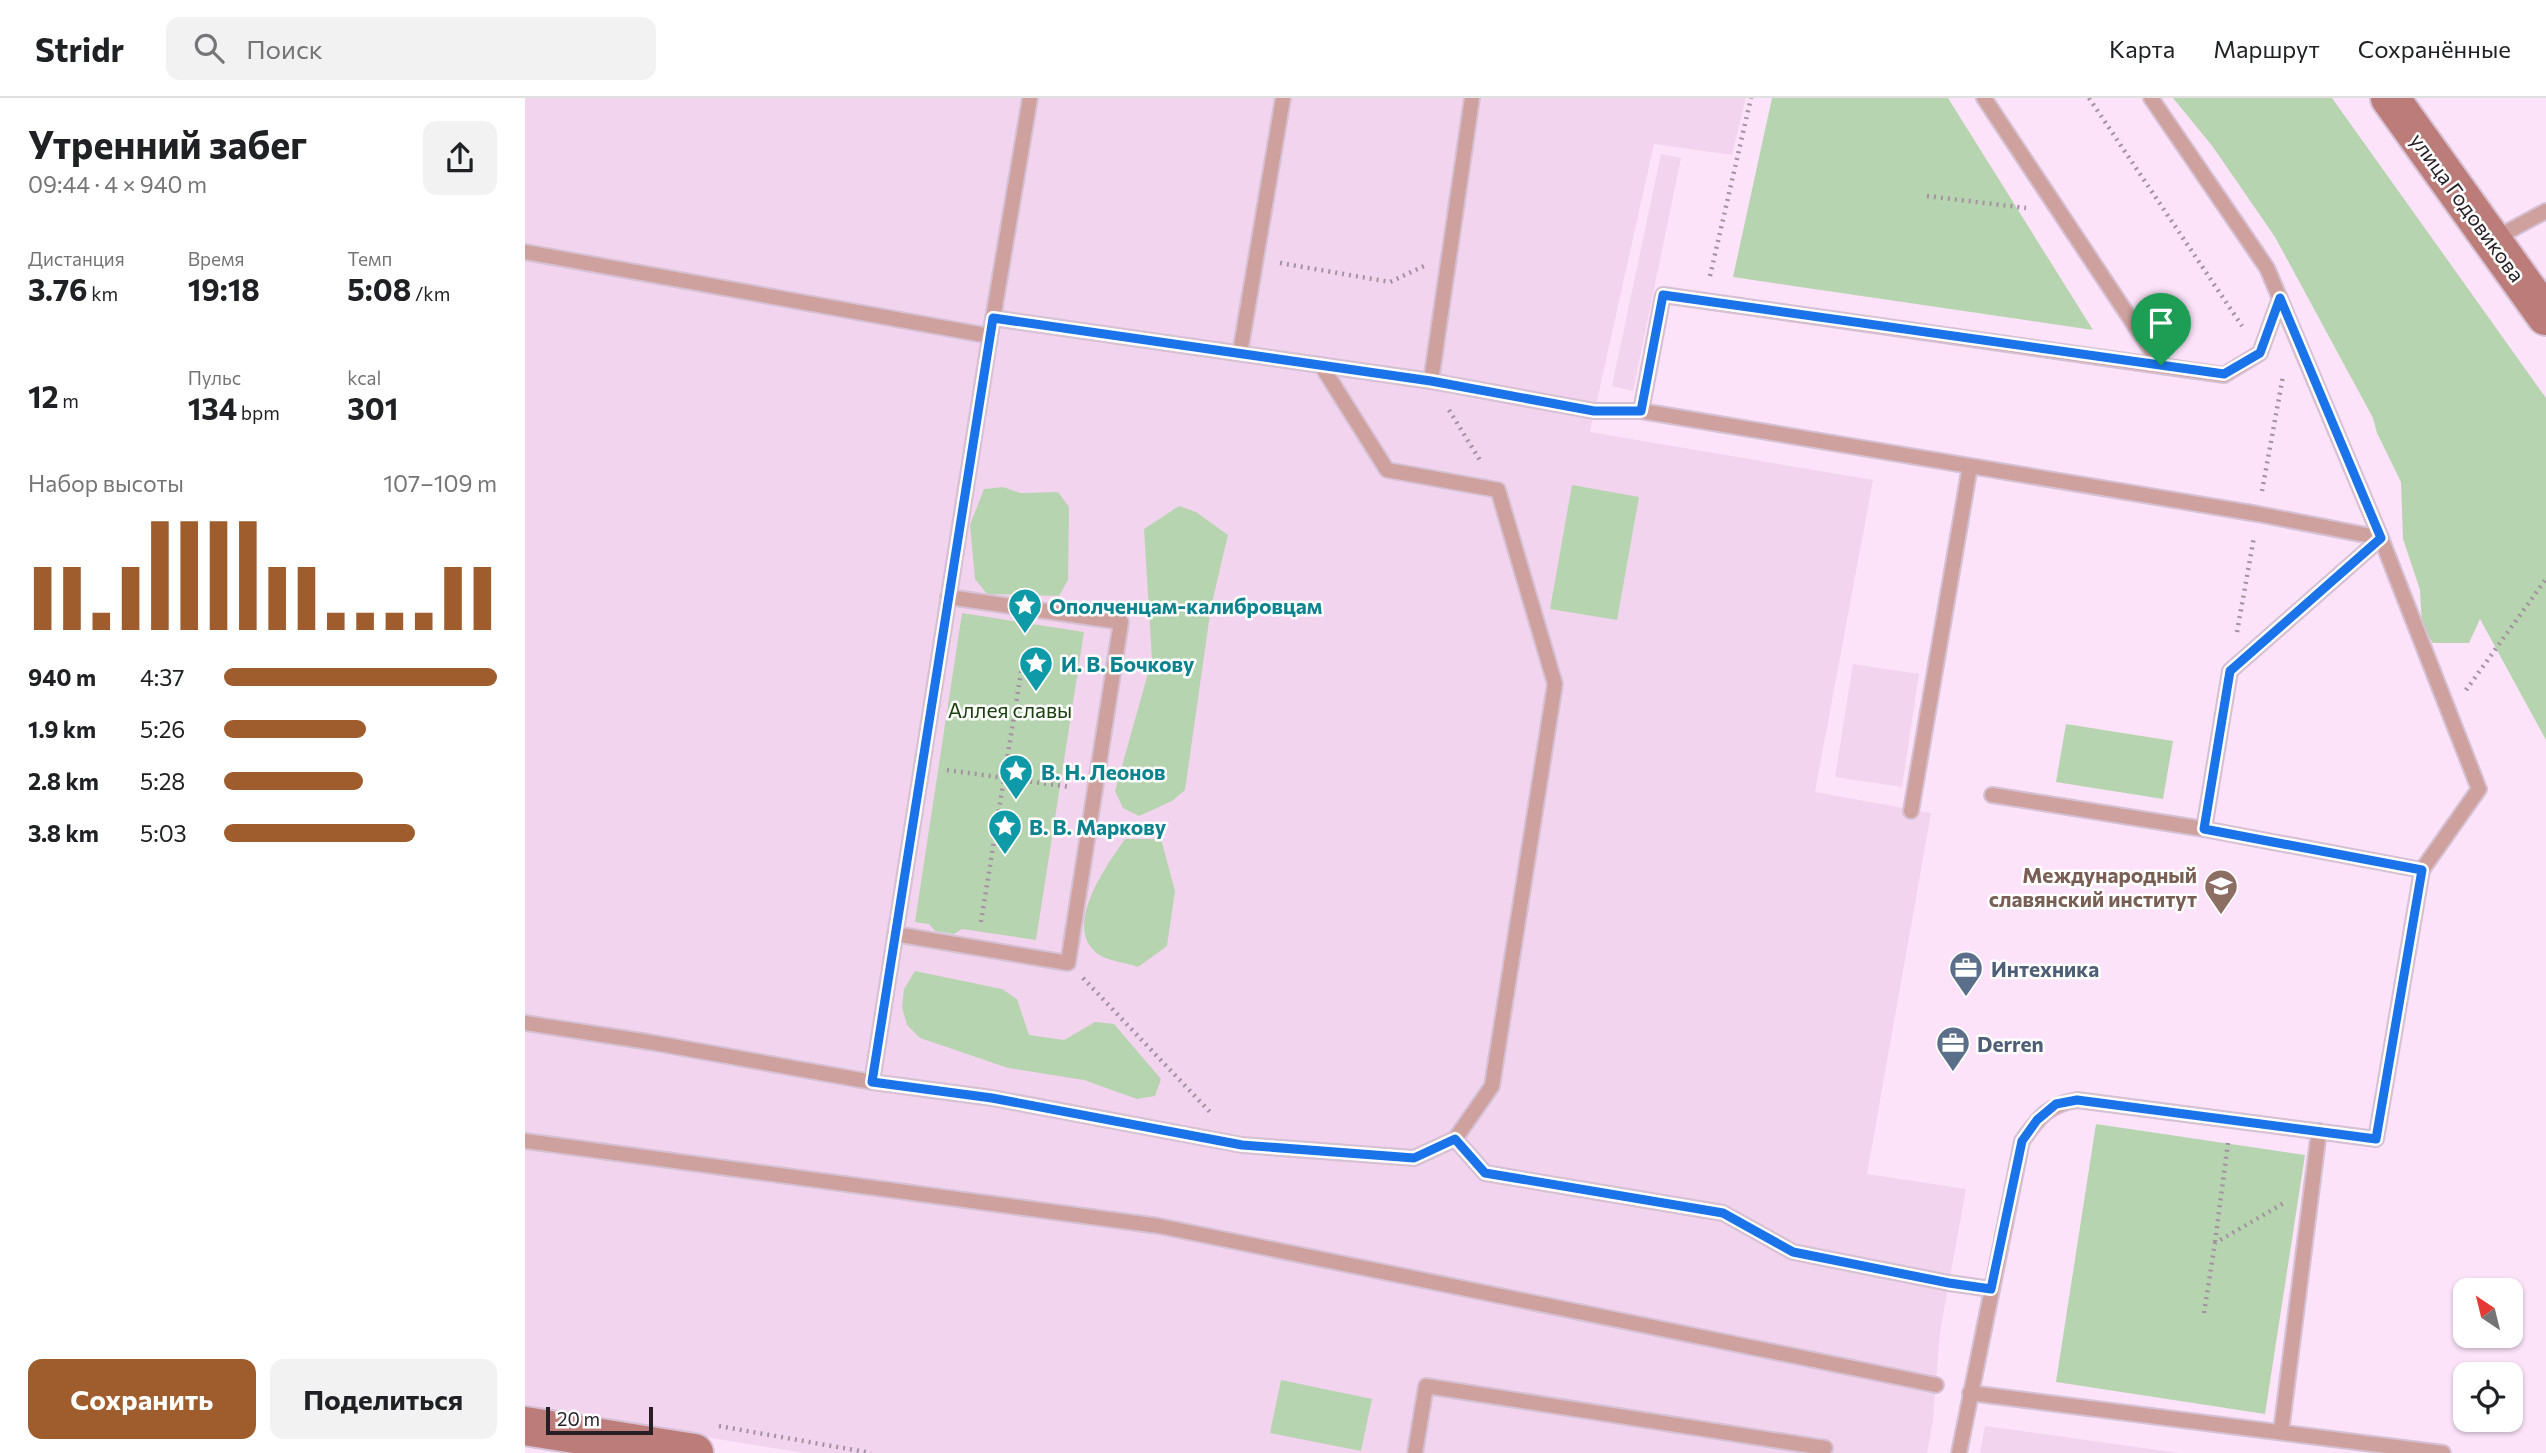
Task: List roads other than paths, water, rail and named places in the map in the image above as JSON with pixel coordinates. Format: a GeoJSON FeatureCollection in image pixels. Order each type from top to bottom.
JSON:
{"type":"FeatureCollection","features":[{"type":"Feature","properties":{"kind":"street","name":"улица Годовикова"},"geometry":{"type":"LineString","coordinates":[[2390,98],[2546,316]]}},
{"type":"Feature","properties":{"kind":"street"},"geometry":{"type":"LineString","coordinates":[[525,1426],[694,1453]]}},
{"type":"Feature","properties":{"kind":"lane"},"geometry":{"type":"LineString","coordinates":[[872,1082],[1030,98]]}},
{"type":"Feature","properties":{"kind":"lane"},"geometry":{"type":"LineString","coordinates":[[1240,354],[1283,98]]}},
{"type":"Feature","properties":{"kind":"lane"},"geometry":{"type":"LineString","coordinates":[[1431,381],[1472,98]]}},
{"type":"Feature","properties":{"kind":"lane"},"geometry":{"type":"LineString","coordinates":[[1984,98],[2161,365]]}},
{"type":"Feature","properties":{"kind":"lane"},"geometry":{"type":"LineString","coordinates":[[1959,1453],[2022,1141],[2037,1120],[2056,1104],[2077,1100],[2376,1139],[2422,870],[2479,789],[2381,538],[2267,268],[2151,98]]}},
{"type":"Feature","properties":{"kind":"lane"},"geometry":{"type":"LineString","coordinates":[[2492,240],[2546,211]]}},
{"type":"Feature","properties":{"kind":"lane"},"geometry":{"type":"LineString","coordinates":[[525,252],[990,336]]}},
{"type":"Feature","properties":{"kind":"lane"},"geometry":{"type":"LineString","coordinates":[[1641,411],[1663,295],[2224,374],[2260,353],[2280,298]]}},
{"type":"Feature","properties":{"kind":"lane"},"geometry":{"type":"LineString","coordinates":[[993,318],[1431,381],[1594,411],[1641,411],[2258,514],[2381,538]]}},
{"type":"Feature","properties":{"kind":"lane"},"geometry":{"type":"LineString","coordinates":[[525,1023],[872,1082],[992,1098],[1242,1145],[1414,1158],[1455,1139],[1492,1086],[1555,684],[1498,490],[1387,470],[1321,365]]}},
{"type":"Feature","properties":{"kind":"lane"},"geometry":{"type":"LineString","coordinates":[[1911,811],[1969,466]]}},
{"type":"Feature","properties":{"kind":"lane"},"geometry":{"type":"LineString","coordinates":[[2204,829],[2230,671],[2381,538]]}},
{"type":"Feature","properties":{"kind":"lane"},"geometry":{"type":"LineString","coordinates":[[895,934],[1068,962],[1095,791],[1121,622],[948,597]]}},
{"type":"Feature","properties":{"kind":"lane"},"geometry":{"type":"LineString","coordinates":[[1992,796],[2204,829],[2422,870]]}},
{"type":"Feature","properties":{"kind":"lane"},"geometry":{"type":"LineString","coordinates":[[2281,1432],[2319,1131]]}},
{"type":"Feature","properties":{"kind":"lane"},"geometry":{"type":"LineString","coordinates":[[1455,1139],[1485,1173],[1723,1213],[1793,1252],[1991,1289]]}},
{"type":"Feature","properties":{"kind":"lane"},"geometry":{"type":"LineString","coordinates":[[525,1141],[1159,1226],[1936,1385]]}},
{"type":"Feature","properties":{"kind":"lane"},"geometry":{"type":"LineString","coordinates":[[1415,1453],[1426,1386],[1825,1447]]}},
{"type":"Feature","properties":{"kind":"lane"},"geometry":{"type":"LineString","coordinates":[[1970,1393],[2443,1453]]}},
{"type":"Feature","properties":{"kind":"place","name":"Ополченцам-калибровцам"},"geometry":{"type":"Point","coordinates":[1025,635]}},
{"type":"Feature","properties":{"kind":"place","name":"И. В. Бочкову"},"geometry":{"type":"Point","coordinates":[1036,693]}},
{"type":"Feature","properties":{"kind":"place","name":"В. Н. Леонов"},"geometry":{"type":"Point","coordinates":[1016,801]}},
{"type":"Feature","properties":{"kind":"place","name":"В. В. Маркову"},"geometry":{"type":"Point","coordinates":[1005,856]}},
{"type":"Feature","properties":{"kind":"place","name":"Международный славянский институт"},"geometry":{"type":"Point","coordinates":[2221,916]}},
{"type":"Feature","properties":{"kind":"place","name":"Интехника"},"geometry":{"type":"Point","coordinates":[1966,998]}},
{"type":"Feature","properties":{"kind":"place","name":"Derren"},"geometry":{"type":"Point","coordinates":[1953,1073]}},
{"type":"Feature","properties":{"kind":"park label","name":"Аллея славы"},"geometry":{"type":"Point","coordinates":[1010,709]}}]}
